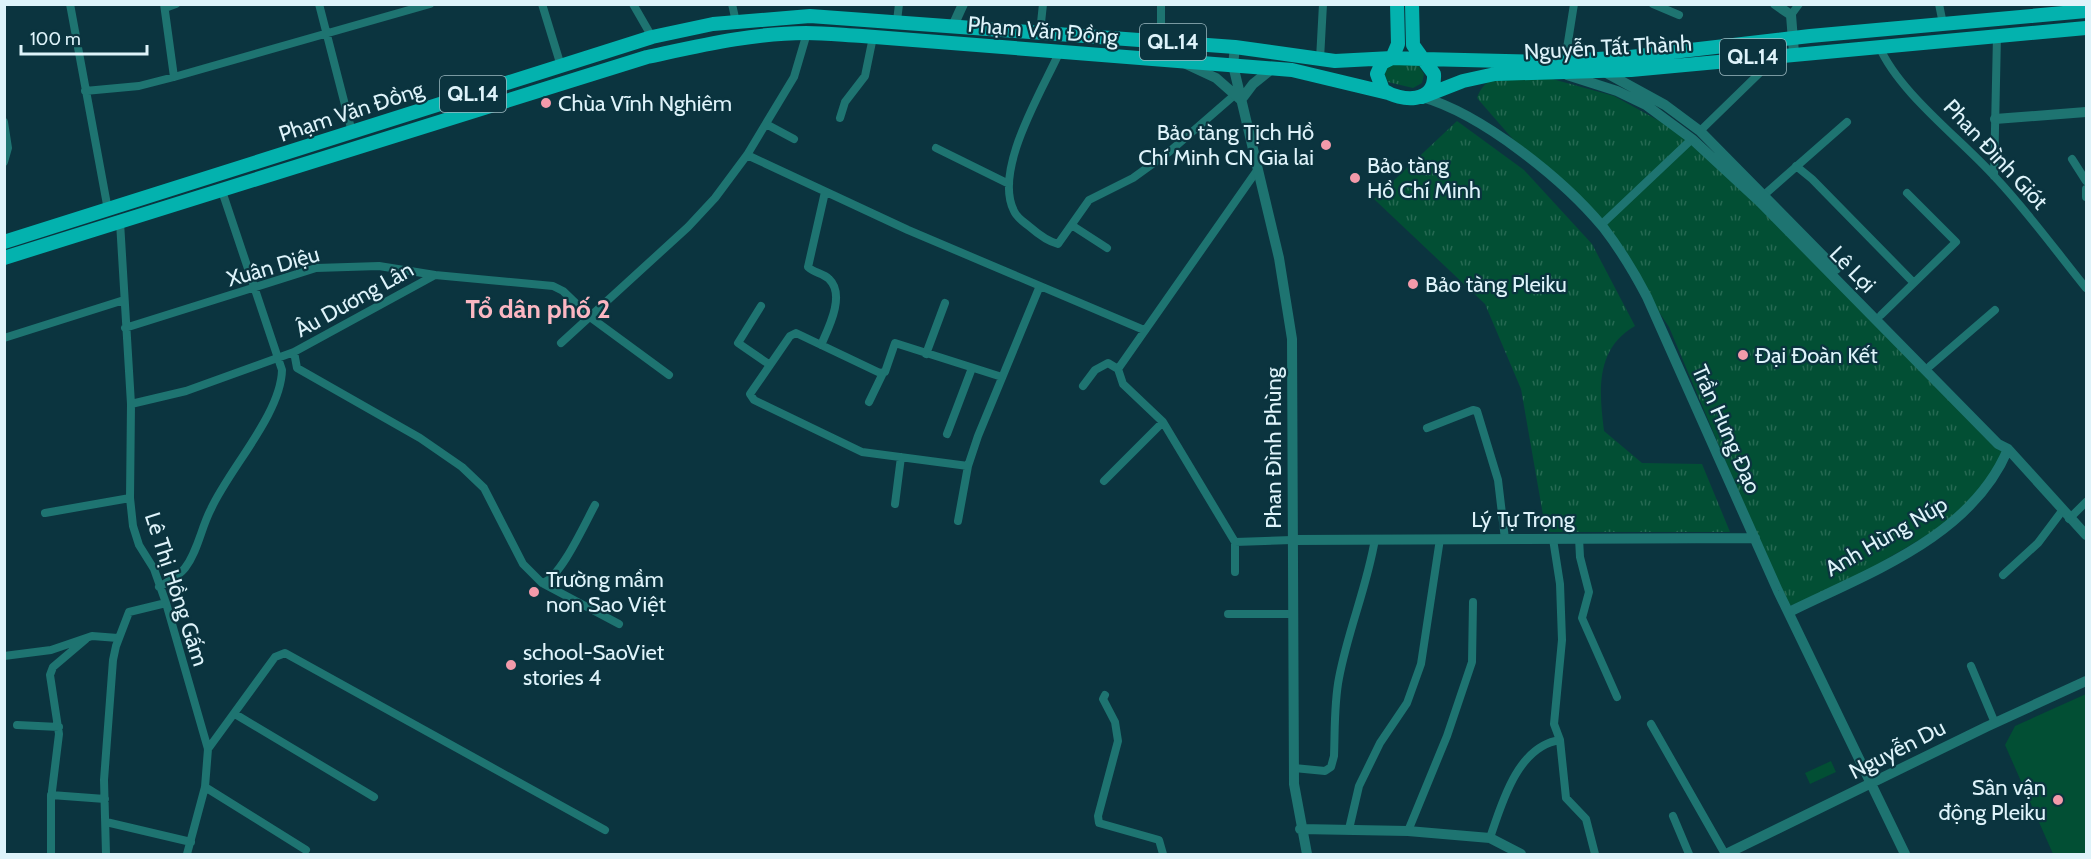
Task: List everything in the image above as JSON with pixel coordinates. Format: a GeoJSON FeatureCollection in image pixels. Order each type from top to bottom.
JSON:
{"type":"FeatureCollection","features":[{"type":"Feature","properties":{"kind":"main road"},"geometry":{"type":"LineString","coordinates":[[1392,58],[1398,44],[1397,4]]}},
{"type":"Feature","properties":{"kind":"main road"},"geometry":{"type":"LineString","coordinates":[[1412,4],[1413,45],[1431,68],[1434,81],[1432,88],[1422,97],[1408,99],[1388,93],[1379,85],[1377,74],[1382,63],[1392,58],[1423,59]]}},
{"type":"Feature","properties":{"kind":"main road","name":"Nguyễn Tất Thành"},"geometry":{"type":"LineString","coordinates":[[1422,97],[1478,77],[1568,65],[1792,38],[2086,11]]}},
{"type":"Feature","properties":{"kind":"main road","name":"Phạm Văn Đồng"},"geometry":{"type":"LineString","coordinates":[[4,242],[652,37],[736,22],[810,16],[1235,47],[1320,59],[1361,62],[1392,58]]}},
{"type":"Feature","properties":{"kind":"main road"},"geometry":{"type":"LineString","coordinates":[[950,44],[953,26]]}},
{"type":"Feature","properties":{"kind":"main road","name":"Nguyễn Tất Thành"},"geometry":{"type":"LineString","coordinates":[[1423,59],[1630,70],[2086,28]]}},
{"type":"Feature","properties":{"kind":"main road","name":"Phạm Văn Đồng"},"geometry":{"type":"LineString","coordinates":[[4,258],[647,57],[713,43],[807,33],[873,37],[1273,68],[1332,78],[1388,93]]}},
{"type":"Feature","properties":{"kind":"main road"},"geometry":{"type":"LineString","coordinates":[[1568,65],[1600,70]]}},
{"type":"Feature","properties":{"kind":"main road"},"geometry":{"type":"LineString","coordinates":[[416,112],[419,129]]}},
{"type":"Feature","properties":{"kind":"street"},"geometry":{"type":"LineString","coordinates":[[70,4],[108,210]]}},
{"type":"Feature","properties":{"kind":"street"},"geometry":{"type":"LineString","coordinates":[[174,77],[164,6],[176,4]]}},
{"type":"Feature","properties":{"kind":"street"},"geometry":{"type":"LineString","coordinates":[[319,4],[352,132]]}},
{"type":"Feature","properties":{"kind":"street"},"geometry":{"type":"LineString","coordinates":[[85,91],[139,86],[430,4]]}},
{"type":"Feature","properties":{"kind":"street"},"geometry":{"type":"LineString","coordinates":[[542,4],[561,66]]}},
{"type":"Feature","properties":{"kind":"street"},"geometry":{"type":"LineString","coordinates":[[633,4],[652,37]]}},
{"type":"Feature","properties":{"kind":"street"},"geometry":{"type":"LineString","coordinates":[[732,4],[736,22]]}},
{"type":"Feature","properties":{"kind":"street"},"geometry":{"type":"LineString","coordinates":[[897,21],[899,4]]}},
{"type":"Feature","properties":{"kind":"street"},"geometry":{"type":"LineString","coordinates":[[953,26],[963,4]]}},
{"type":"Feature","properties":{"kind":"street"},"geometry":{"type":"LineString","coordinates":[[1040,32],[1043,4]]}},
{"type":"Feature","properties":{"kind":"street"},"geometry":{"type":"LineString","coordinates":[[1161,4],[1161,41]]}},
{"type":"Feature","properties":{"kind":"street"},"geometry":{"type":"LineString","coordinates":[[1320,59],[1323,4]]}},
{"type":"Feature","properties":{"kind":"street"},"geometry":{"type":"LineString","coordinates":[[1568,65],[1574,4]]}},
{"type":"Feature","properties":{"kind":"street"},"geometry":{"type":"LineString","coordinates":[[1653,4],[1679,15]]}},
{"type":"Feature","properties":{"kind":"street"},"geometry":{"type":"LineString","coordinates":[[1775,4],[1791,15]]}},
{"type":"Feature","properties":{"kind":"street"},"geometry":{"type":"LineString","coordinates":[[1601,225],[1771,60],[1787,54],[1792,38],[1791,15],[1799,4]]}},
{"type":"Feature","properties":{"kind":"street"},"geometry":{"type":"LineString","coordinates":[[1939,4],[1943,24]]}},
{"type":"Feature","properties":{"kind":"street"},"geometry":{"type":"LineString","coordinates":[[561,343],[688,227],[715,198],[747,155],[794,77],[807,33]]}},
{"type":"Feature","properties":{"kind":"street"},"geometry":{"type":"LineString","coordinates":[[1995,176],[1997,35]]}},
{"type":"Feature","properties":{"kind":"street"},"geometry":{"type":"LineString","coordinates":[[840,118],[844,102],[864,76],[873,37]]}},
{"type":"Feature","properties":{"kind":"street","name":"Phan Đình Giót"},"geometry":{"type":"LineString","coordinates":[[1879,46],[1885,60],[1916,97],[1995,176],[2086,288]]}},
{"type":"Feature","properties":{"kind":"street","name":"Phan Đình Phùng"},"geometry":{"type":"LineString","coordinates":[[1235,47],[1233,64],[1279,258],[1292,339],[1294,768],[1300,829],[1307,855]]}},
{"type":"Feature","properties":{"kind":"street"},"geometry":{"type":"LineString","coordinates":[[1059,53],[1029,111],[1014,158],[1009,184],[1014,213],[1038,234],[1058,244],[1073,226],[1089,200],[1133,178],[1169,153],[1273,68]]}},
{"type":"Feature","properties":{"kind":"street"},"geometry":{"type":"LineString","coordinates":[[1177,61],[1216,78],[1239,94]]}},
{"type":"Feature","properties":{"kind":"street"},"geometry":{"type":"LineString","coordinates":[[1210,63],[1221,70],[1239,94]]}},
{"type":"Feature","properties":{"kind":"street","name":"Lê Lợi"},"geometry":{"type":"LineString","coordinates":[[1568,65],[1607,88],[1646,105],[1696,135],[1759,201],[1878,318],[1998,444],[2008,449],[2086,535]]}},
{"type":"Feature","properties":{"kind":"street"},"geometry":{"type":"LineString","coordinates":[[1600,70],[1665,105],[1764,195],[1878,318],[2003,439],[2008,449]]}},
{"type":"Feature","properties":{"kind":"street","name":"Trần Hưng Đạo"},"geometry":{"type":"LineString","coordinates":[[1422,97],[1447,104],[1502,139],[1545,172],[1601,225],[1630,265],[1647,297],[1789,612],[1905,855]]}},
{"type":"Feature","properties":{"kind":"street"},"geometry":{"type":"LineString","coordinates":[[1995,120],[2086,112]]}},
{"type":"Feature","properties":{"kind":"street"},"geometry":{"type":"LineString","coordinates":[[4,122],[8,148],[4,162]]}},
{"type":"Feature","properties":{"kind":"street"},"geometry":{"type":"LineString","coordinates":[[1764,195],[1847,122]]}},
{"type":"Feature","properties":{"kind":"street"},"geometry":{"type":"LineString","coordinates":[[766,124],[794,139]]}},
{"type":"Feature","properties":{"kind":"street"},"geometry":{"type":"LineString","coordinates":[[936,148],[1009,184]]}},
{"type":"Feature","properties":{"kind":"street"},"geometry":{"type":"LineString","coordinates":[[747,155],[1039,288],[1144,330]]}},
{"type":"Feature","properties":{"kind":"street"},"geometry":{"type":"LineString","coordinates":[[2072,159],[2086,181]]}},
{"type":"Feature","properties":{"kind":"street"},"geometry":{"type":"LineString","coordinates":[[1796,166],[1812,179],[1913,282]]}},
{"type":"Feature","properties":{"kind":"street"},"geometry":{"type":"LineString","coordinates":[[1118,369],[1258,169]]}},
{"type":"Feature","properties":{"kind":"street"},"geometry":{"type":"LineString","coordinates":[[2086,189],[2086,196]]}},
{"type":"Feature","properties":{"kind":"street"},"geometry":{"type":"LineString","coordinates":[[159,587],[184,570],[193,554],[211,507],[264,419],[281,383],[282,370],[222,191]]}},
{"type":"Feature","properties":{"kind":"street"},"geometry":{"type":"LineString","coordinates":[[821,345],[832,320],[835,293],[830,279],[808,267],[825,192]]}},
{"type":"Feature","properties":{"kind":"street"},"geometry":{"type":"LineString","coordinates":[[1878,318],[1956,242],[1907,193]]}},
{"type":"Feature","properties":{"kind":"street","name":"Lê Thị Hồng Gấm"},"geometry":{"type":"LineString","coordinates":[[120,222],[131,404],[130,498],[133,526],[139,545],[154,569],[166,603],[208,749],[205,787],[187,855]]}},
{"type":"Feature","properties":{"kind":"street"},"geometry":{"type":"LineString","coordinates":[[1073,226],[1107,248]]}},
{"type":"Feature","properties":{"kind":"street","name":"Xuân Diệu"},"geometry":{"type":"LineString","coordinates":[[125,328],[316,268],[379,266],[435,275]]}},
{"type":"Feature","properties":{"kind":"street","name":"Âu Dương Lân"},"geometry":{"type":"LineString","coordinates":[[131,404],[186,391],[294,352],[435,275],[546,284],[563,291],[590,317],[669,375]]}},
{"type":"Feature","properties":{"kind":"street"},"geometry":{"type":"LineString","coordinates":[[958,521],[968,466],[1039,288]]}},
{"type":"Feature","properties":{"kind":"street"},"geometry":{"type":"LineString","coordinates":[[4,338],[124,300]]}},
{"type":"Feature","properties":{"kind":"street"},"geometry":{"type":"LineString","coordinates":[[926,354],[945,303]]}},
{"type":"Feature","properties":{"kind":"street"},"geometry":{"type":"LineString","coordinates":[[761,306],[738,343],[770,365]]}},
{"type":"Feature","properties":{"kind":"street"},"geometry":{"type":"LineString","coordinates":[[1930,366],[1995,310]]}},
{"type":"Feature","properties":{"kind":"street"},"geometry":{"type":"LineString","coordinates":[[883,373],[793,334],[750,394],[752,399],[862,452],[968,466]]}},
{"type":"Feature","properties":{"kind":"street"},"geometry":{"type":"LineString","coordinates":[[868,402],[895,343],[1002,377]]}},
{"type":"Feature","properties":{"kind":"street"},"geometry":{"type":"LineString","coordinates":[[294,352],[297,368],[420,438],[462,467],[484,488],[523,564],[542,582],[620,624]]}},
{"type":"Feature","properties":{"kind":"street"},"geometry":{"type":"LineString","coordinates":[[1083,386],[1102,365],[1108,363],[1118,369],[1124,384],[1163,422],[1235,542],[1235,572]]}},
{"type":"Feature","properties":{"kind":"street"},"geometry":{"type":"LineString","coordinates":[[947,434],[972,368]]}},
{"type":"Feature","properties":{"kind":"street"},"geometry":{"type":"LineString","coordinates":[[1426,428],[1473,410],[1477,411],[1498,480],[1505,539]]}},
{"type":"Feature","properties":{"kind":"street"},"geometry":{"type":"LineString","coordinates":[[1104,481],[1163,422]]}},
{"type":"Feature","properties":{"kind":"street","name":"Anh Hùng Núp"},"geometry":{"type":"LineString","coordinates":[[1789,612],[1895,558],[1947,528],[1978,500],[1994,478],[2008,449]]}},
{"type":"Feature","properties":{"kind":"street"},"geometry":{"type":"LineString","coordinates":[[895,504],[901,457]]}},
{"type":"Feature","properties":{"kind":"street"},"geometry":{"type":"LineString","coordinates":[[45,513],[130,498]]}},
{"type":"Feature","properties":{"kind":"street"},"geometry":{"type":"LineString","coordinates":[[2004,574],[2066,515],[2086,502]]}},
{"type":"Feature","properties":{"kind":"street"},"geometry":{"type":"LineString","coordinates":[[542,582],[552,578],[561,566],[594,505]]}},
{"type":"Feature","properties":{"kind":"street"},"geometry":{"type":"LineString","coordinates":[[1579,538],[1580,557],[1589,592],[1582,618],[1617,697]]}},
{"type":"Feature","properties":{"kind":"street","name":"Lý Tự Trọng"},"geometry":{"type":"LineString","coordinates":[[1292,540],[1755,538]]}},
{"type":"Feature","properties":{"kind":"street"},"geometry":{"type":"LineString","coordinates":[[1294,768],[1325,771],[1331,766],[1334,756],[1338,681],[1351,629],[1370,571],[1375,539]]}},
{"type":"Feature","properties":{"kind":"street"},"geometry":{"type":"LineString","coordinates":[[1349,829],[1359,786],[1380,743],[1407,703],[1418,672],[1440,539]]}},
{"type":"Feature","properties":{"kind":"street"},"geometry":{"type":"LineString","coordinates":[[1553,539],[1560,584],[1562,640],[1554,720],[1560,740],[1566,798],[1586,819],[1595,855]]}},
{"type":"Feature","properties":{"kind":"street"},"geometry":{"type":"LineString","coordinates":[[1235,542],[1292,540]]}},
{"type":"Feature","properties":{"kind":"street"},"geometry":{"type":"LineString","coordinates":[[1408,831],[1454,717],[1472,662],[1473,602]]}},
{"type":"Feature","properties":{"kind":"street"},"geometry":{"type":"LineString","coordinates":[[106,855],[108,715],[118,638],[129,612],[166,603]]}},
{"type":"Feature","properties":{"kind":"street"},"geometry":{"type":"LineString","coordinates":[[1228,614],[1292,614]]}},
{"type":"Feature","properties":{"kind":"street"},"geometry":{"type":"LineString","coordinates":[[4,657],[51,650],[96,635],[118,638]]}},
{"type":"Feature","properties":{"kind":"street"},"geometry":{"type":"LineString","coordinates":[[52,791],[59,727],[51,671],[86,639]]}},
{"type":"Feature","properties":{"kind":"street"},"geometry":{"type":"LineString","coordinates":[[208,749],[275,657],[285,653],[605,830]]}},
{"type":"Feature","properties":{"kind":"street"},"geometry":{"type":"LineString","coordinates":[[1971,666],[1995,723]]}},
{"type":"Feature","properties":{"kind":"street","name":"Nguyễn Du"},"geometry":{"type":"LineString","coordinates":[[1726,855],[2086,681]]}},
{"type":"Feature","properties":{"kind":"street"},"geometry":{"type":"LineString","coordinates":[[1105,695],[1103,699],[1115,722],[1118,741],[1098,816],[1099,823],[1159,840],[1163,855]]}},
{"type":"Feature","properties":{"kind":"street"},"geometry":{"type":"LineString","coordinates":[[235,714],[374,797]]}},
{"type":"Feature","properties":{"kind":"street"},"geometry":{"type":"LineString","coordinates":[[1651,724],[1726,855]]}},
{"type":"Feature","properties":{"kind":"street"},"geometry":{"type":"LineString","coordinates":[[17,725],[59,727]]}},
{"type":"Feature","properties":{"kind":"street"},"geometry":{"type":"LineString","coordinates":[[1490,838],[1503,800],[1527,757],[1541,745],[1560,740]]}},
{"type":"Feature","properties":{"kind":"street"},"geometry":{"type":"LineString","coordinates":[[205,787],[306,850]]}},
{"type":"Feature","properties":{"kind":"street"},"geometry":{"type":"LineString","coordinates":[[51,855],[51,795],[105,799]]}},
{"type":"Feature","properties":{"kind":"street"},"geometry":{"type":"LineString","coordinates":[[1673,816],[1689,855]]}},
{"type":"Feature","properties":{"kind":"street"},"geometry":{"type":"LineString","coordinates":[[106,822],[191,842]]}},
{"type":"Feature","properties":{"kind":"street"},"geometry":{"type":"LineString","coordinates":[[1300,829],[1408,831],[1490,838],[1521,855]]}},
{"type":"Feature","properties":{"kind":"green space"},"geometry":{"type":"Polygon","coordinates":[[[1390,64],[1418,65],[1424,74],[1422,83],[1413,88],[1388,82],[1383,70],[1390,64]]]}},
{"type":"Feature","properties":{"kind":"green space","name":"Đại Đoàn Kết"},"geometry":{"type":"Polygon","coordinates":[[[1505,76],[1545,77],[1614,96],[1692,139],[2008,449],[1962,515],[1837,588],[1787,607],[1669,327],[1601,225],[1532,161],[1477,98],[1482,88],[1496,78],[1505,76]]]}},
{"type":"Feature","properties":{"kind":"green space"},"geometry":{"type":"Polygon","coordinates":[[[1457,121],[1524,170],[1592,244],[1635,326],[1622,335],[1606,359],[1601,386],[1604,431],[1642,463],[1702,464],[1730,532],[1546,532],[1521,389],[1485,304],[1374,199],[1457,121]]]}},
{"type":"Feature","properties":{"kind":"green space","name":"Sân vận động Pleiku"},"geometry":{"type":"Polygon","coordinates":[[[2086,694],[2086,854],[2053,854],[2005,745],[2015,726],[2086,694]]]}},
{"type":"Feature","properties":{"kind":"green space"},"geometry":{"type":"Polygon","coordinates":[[[1831,761],[1836,772],[1810,784],[1805,773],[1831,761]]]}},
{"type":"Feature","properties":{"kind":"place","name":"Chùa Vĩnh Nghiêm"},"geometry":{"type":"Point","coordinates":[546,103]}},
{"type":"Feature","properties":{"kind":"place","name":"Bảo tàng Tịch Hồ Chí Minh CN Gia lai"},"geometry":{"type":"Point","coordinates":[1326,145]}},
{"type":"Feature","properties":{"kind":"place","name":"Bảo tàng Hồ Chí Minh"},"geometry":{"type":"Point","coordinates":[1355,178]}},
{"type":"Feature","properties":{"kind":"place","name":"Bảo tàng Pleiku"},"geometry":{"type":"Point","coordinates":[1413,284]}},
{"type":"Feature","properties":{"kind":"place","name":"Đại Đoàn Kết"},"geometry":{"type":"Point","coordinates":[1743,355]}},
{"type":"Feature","properties":{"kind":"place","name":"Trường mầm non Sao Việt"},"geometry":{"type":"Point","coordinates":[534,592]}},
{"type":"Feature","properties":{"kind":"place","name":"school-SaoViet stories 4"},"geometry":{"type":"Point","coordinates":[511,665]}},
{"type":"Feature","properties":{"kind":"place","name":"Sân vận động Pleiku"},"geometry":{"type":"Point","coordinates":[2058,800]}},
{"type":"Feature","properties":{"kind":"district","name":"Tổ dân phố 2"},"geometry":{"type":"Point","coordinates":[538,309]}}]}
